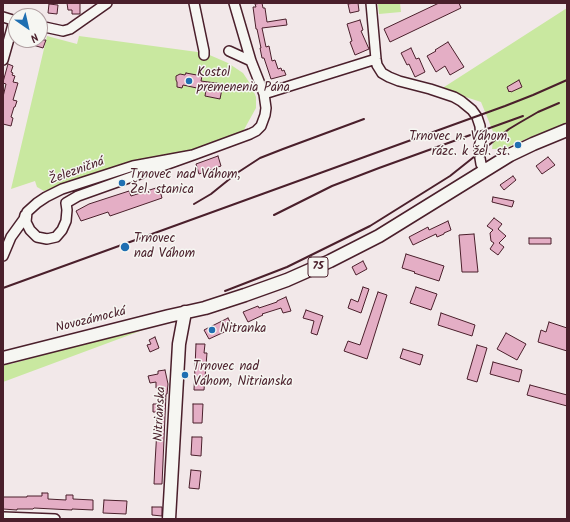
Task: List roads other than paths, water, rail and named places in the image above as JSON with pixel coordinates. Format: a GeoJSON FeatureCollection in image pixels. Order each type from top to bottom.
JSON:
{"type":"FeatureCollection","features":[{"type":"Feature","properties":{"kind":"main road","name":"75"},"geometry":{"type":"LineString","coordinates":[[186,312],[218,304],[265,288],[330,261],[379,236],[521,149],[567,130]]}},
{"type":"Feature","properties":{"kind":"main road","name":"Novozámocká"},"geometry":{"type":"LineString","coordinates":[[3,358],[186,312]]}},
{"type":"Feature","properties":{"kind":"main road","name":"Nitrianska"},"geometry":{"type":"LineString","coordinates":[[169,519],[179,344],[186,312]]}},
{"type":"Feature","properties":{"kind":"street"},"geometry":{"type":"LineString","coordinates":[[48,28],[63,31],[70,29],[107,3]]}},
{"type":"Feature","properties":{"kind":"street"},"geometry":{"type":"LineString","coordinates":[[194,3],[204,54]]}},
{"type":"Feature","properties":{"kind":"street","name":"Železničná"},"geometry":{"type":"LineString","coordinates":[[193,155],[133,166],[62,189],[46,196],[27,212],[26,222],[30,230],[37,237],[47,239],[56,237],[62,230],[66,221],[66,203],[78,196],[193,155],[245,136],[256,131],[261,126],[266,115],[264,94],[251,61],[234,3]]}},
{"type":"Feature","properties":{"kind":"street"},"geometry":{"type":"LineString","coordinates":[[371,3],[376,59],[377,65],[382,73],[389,77],[454,97],[462,101],[472,110],[477,117],[480,126],[480,158],[481,164],[485,170]]}},
{"type":"Feature","properties":{"kind":"street"},"geometry":{"type":"LineString","coordinates":[[3,60],[8,44]]}},
{"type":"Feature","properties":{"kind":"street"},"geometry":{"type":"LineString","coordinates":[[229,51],[251,61]]}},
{"type":"Feature","properties":{"kind":"street"},"geometry":{"type":"LineString","coordinates":[[264,94],[376,59]]}},
{"type":"Feature","properties":{"kind":"street"},"geometry":{"type":"LineString","coordinates":[[3,256],[11,237],[27,212]]}},
{"type":"Feature","properties":{"kind":"street"},"geometry":{"type":"LineString","coordinates":[[3,518],[55,519]]}},
{"type":"Feature","properties":{"kind":"railway"},"geometry":{"type":"LineString","coordinates":[[3,288],[505,106],[567,80]]}},
{"type":"Feature","properties":{"kind":"railway"},"geometry":{"type":"LineString","coordinates":[[225,291],[287,267],[370,226],[450,176],[509,129],[538,112],[559,103]]}},
{"type":"Feature","properties":{"kind":"railway"},"geometry":{"type":"LineString","coordinates":[[274,215],[332,186],[523,116]]}},
{"type":"Feature","properties":{"kind":"railway"},"geometry":{"type":"LineString","coordinates":[[194,204],[211,194],[237,173],[260,158],[364,119]]}},
{"type":"Feature","properties":{"kind":"place","name":"Kostol premenenia Pána"},"geometry":{"type":"Point","coordinates":[189,81]}},
{"type":"Feature","properties":{"kind":"place","name":"Trnovec n. Váhom, rázc. k žel. st."},"geometry":{"type":"Point","coordinates":[518,145]}},
{"type":"Feature","properties":{"kind":"place","name":"Trnovec nad Váhom, Žel. stanica"},"geometry":{"type":"Point","coordinates":[122,183]}},
{"type":"Feature","properties":{"kind":"place","name":"Trnovec nad Váhom"},"geometry":{"type":"Point","coordinates":[125,247]}},
{"type":"Feature","properties":{"kind":"place","name":"Nitranka"},"geometry":{"type":"Point","coordinates":[212,330]}},
{"type":"Feature","properties":{"kind":"place","name":"Trnovec nad Váhom, Nitrianska"},"geometry":{"type":"Point","coordinates":[185,375]}}]}
